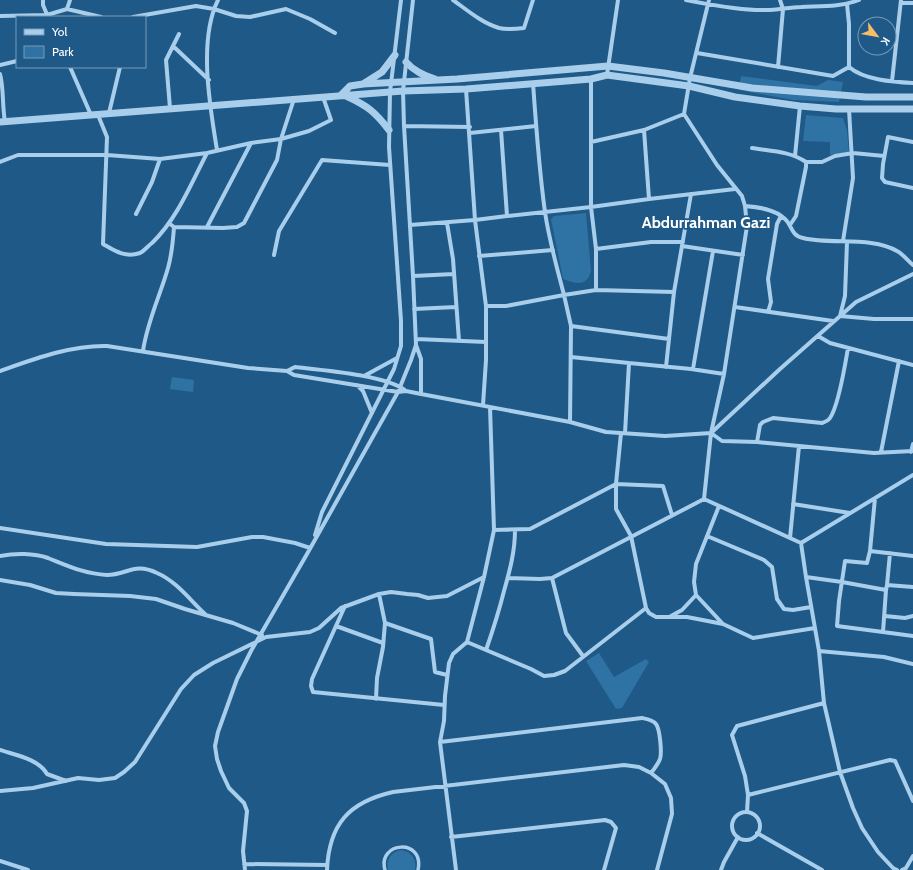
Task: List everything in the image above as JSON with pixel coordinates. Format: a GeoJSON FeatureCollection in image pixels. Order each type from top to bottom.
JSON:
{"type":"FeatureCollection","features":[{"type":"Feature","properties":{"kind":"street"},"geometry":{"type":"LineString","coordinates":[[43,0],[43,5],[47,16]]}},
{"type":"Feature","properties":{"kind":"street"},"geometry":{"type":"LineString","coordinates":[[67,9],[70,0]]}},
{"type":"Feature","properties":{"kind":"street"},"geometry":{"type":"LineString","coordinates":[[217,150],[209,105],[207,41],[214,9],[218,0]]}},
{"type":"Feature","properties":{"kind":"street"},"geometry":{"type":"LineString","coordinates":[[313,543],[322,512],[394,369],[401,346],[401,321],[390,165],[390,92],[401,0]]}},
{"type":"Feature","properties":{"kind":"street"},"geometry":{"type":"LineString","coordinates":[[245,870],[243,851],[247,811],[244,802],[229,788],[221,771],[215,746],[218,732],[237,679],[256,642],[398,392],[416,345],[403,91],[413,0]]}},
{"type":"Feature","properties":{"kind":"street"},"geometry":{"type":"LineString","coordinates":[[453,0],[481,19],[498,27],[509,29],[524,28],[533,0]]}},
{"type":"Feature","properties":{"kind":"street"},"geometry":{"type":"LineString","coordinates":[[607,75],[618,0]]}},
{"type":"Feature","properties":{"kind":"street"},"geometry":{"type":"LineString","coordinates":[[686,0],[708,2],[744,10],[763,11],[831,6],[847,4],[859,0]]}},
{"type":"Feature","properties":{"kind":"street"},"geometry":{"type":"LineString","coordinates":[[778,67],[783,9],[780,0]]}},
{"type":"Feature","properties":{"kind":"street"},"geometry":{"type":"LineString","coordinates":[[829,0],[831,6]]}},
{"type":"Feature","properties":{"kind":"street"},"geometry":{"type":"LineString","coordinates":[[704,499],[711,433],[724,374],[747,226],[745,206],[742,196],[717,165],[684,114],[690,78],[708,2]]}},
{"type":"Feature","properties":{"kind":"street"},"geometry":{"type":"LineString","coordinates":[[892,81],[901,2],[913,4]]}},
{"type":"Feature","properties":{"kind":"street"},"geometry":{"type":"LineString","coordinates":[[847,4],[849,24],[849,67]]}},
{"type":"Feature","properties":{"kind":"street"},"geometry":{"type":"LineString","coordinates":[[139,16],[196,6],[214,9],[236,16],[250,17],[286,9],[310,19],[335,33]]}},
{"type":"Feature","properties":{"kind":"street"},"geometry":{"type":"LineString","coordinates":[[0,16],[47,16],[67,9],[97,16]]}},
{"type":"Feature","properties":{"kind":"street"},"geometry":{"type":"LineString","coordinates":[[170,108],[166,60],[179,34]]}},
{"type":"Feature","properties":{"kind":"street"},"geometry":{"type":"LineString","coordinates":[[173,46],[209,80]]}},
{"type":"Feature","properties":{"kind":"street"},"geometry":{"type":"LineString","coordinates":[[697,53],[832,76],[849,67]]}},
{"type":"Feature","properties":{"kind":"street"},"geometry":{"type":"LineString","coordinates":[[363,84],[382,72],[395,55]]}},
{"type":"Feature","properties":{"kind":"street"},"geometry":{"type":"LineString","coordinates":[[0,65],[16,61]]}},
{"type":"Feature","properties":{"kind":"street"},"geometry":{"type":"LineString","coordinates":[[406,62],[411,68],[419,73],[437,80]]}},
{"type":"Feature","properties":{"kind":"street"},"geometry":{"type":"LineString","coordinates":[[342,95],[350,86],[363,84],[437,80],[608,66],[664,73],[752,88],[866,97],[913,97]]}},
{"type":"Feature","properties":{"kind":"street"},"geometry":{"type":"LineString","coordinates":[[849,67],[855,72],[880,80],[913,83]]}},
{"type":"Feature","properties":{"kind":"street"},"geometry":{"type":"LineString","coordinates":[[71,68],[107,137],[103,244],[119,253],[131,254],[141,252],[170,224],[207,153]]}},
{"type":"Feature","properties":{"kind":"street"},"geometry":{"type":"LineString","coordinates":[[109,113],[120,68]]}},
{"type":"Feature","properties":{"kind":"street"},"geometry":{"type":"LineString","coordinates":[[0,74],[3,85],[2,122],[342,95],[466,89],[591,80],[607,75],[689,86],[735,96],[800,106],[849,109],[913,109]]}},
{"type":"Feature","properties":{"kind":"street"},"geometry":{"type":"LineString","coordinates":[[591,80],[591,207],[596,249],[596,290]]}},
{"type":"Feature","properties":{"kind":"street"},"geometry":{"type":"LineString","coordinates":[[533,83],[545,212],[571,326],[570,422]]}},
{"type":"Feature","properties":{"kind":"street"},"geometry":{"type":"LineString","coordinates":[[466,89],[470,127],[475,220],[486,306],[483,405]]}},
{"type":"Feature","properties":{"kind":"street"},"geometry":{"type":"LineString","coordinates":[[342,95],[364,104],[378,115],[390,130]]}},
{"type":"Feature","properties":{"kind":"street"},"geometry":{"type":"LineString","coordinates":[[0,162],[18,155],[107,155],[160,160],[281,139],[309,131],[331,120],[324,97]]}},
{"type":"Feature","properties":{"kind":"street"},"geometry":{"type":"LineString","coordinates":[[170,224],[174,228],[230,228],[237,227],[244,223],[277,160],[281,139],[294,99]]}},
{"type":"Feature","properties":{"kind":"street"},"geometry":{"type":"LineString","coordinates":[[794,156],[800,106]]}},
{"type":"Feature","properties":{"kind":"street"},"geometry":{"type":"LineString","coordinates":[[840,316],[845,296],[845,242],[854,178],[849,109]]}},
{"type":"Feature","properties":{"kind":"street"},"geometry":{"type":"LineString","coordinates":[[591,142],[644,130],[684,114]]}},
{"type":"Feature","properties":{"kind":"street"},"geometry":{"type":"LineString","coordinates":[[404,126],[470,127]]}},
{"type":"Feature","properties":{"kind":"street"},"geometry":{"type":"LineString","coordinates":[[470,133],[536,126]]}},
{"type":"Feature","properties":{"kind":"street"},"geometry":{"type":"LineString","coordinates":[[501,130],[506,216]]}},
{"type":"Feature","properties":{"kind":"street"},"geometry":{"type":"LineString","coordinates":[[644,130],[649,199]]}},
{"type":"Feature","properties":{"kind":"street"},"geometry":{"type":"LineString","coordinates":[[913,142],[888,137],[884,156],[882,178],[885,182],[913,188]]}},
{"type":"Feature","properties":{"kind":"street"},"geometry":{"type":"LineString","coordinates":[[207,227],[251,143]]}},
{"type":"Feature","properties":{"kind":"street"},"geometry":{"type":"LineString","coordinates":[[752,148],[784,153],[806,162],[822,162],[835,156],[853,153],[884,156]]}},
{"type":"Feature","properties":{"kind":"street"},"geometry":{"type":"LineString","coordinates":[[136,214],[152,182],[160,160]]}},
{"type":"Feature","properties":{"kind":"street"},"geometry":{"type":"LineString","coordinates":[[274,255],[279,231],[322,160],[390,165]]}},
{"type":"Feature","properties":{"kind":"street"},"geometry":{"type":"LineString","coordinates":[[790,225],[796,216],[806,162]]}},
{"type":"Feature","properties":{"kind":"street"},"geometry":{"type":"LineString","coordinates":[[410,224],[447,223],[475,220],[735,189]]}},
{"type":"Feature","properties":{"kind":"street"},"geometry":{"type":"LineString","coordinates":[[666,366],[674,292],[691,194]]}},
{"type":"Feature","properties":{"kind":"street"},"geometry":{"type":"LineString","coordinates":[[745,206],[756,206],[781,216],[786,219],[791,230],[803,238],[878,243],[898,251],[913,265]]}},
{"type":"Feature","properties":{"kind":"street"},"geometry":{"type":"LineString","coordinates":[[768,312],[771,302],[768,279],[777,224],[781,216]]}},
{"type":"Feature","properties":{"kind":"street"},"geometry":{"type":"LineString","coordinates":[[447,223],[453,259],[459,341]]}},
{"type":"Feature","properties":{"kind":"street"},"geometry":{"type":"LineString","coordinates":[[143,351],[144,341],[173,250],[174,228]]}},
{"type":"Feature","properties":{"kind":"street"},"geometry":{"type":"LineString","coordinates":[[596,249],[651,242],[682,244],[713,252],[743,255]]}},
{"type":"Feature","properties":{"kind":"street"},"geometry":{"type":"LineString","coordinates":[[479,256],[553,250]]}},
{"type":"Feature","properties":{"kind":"street"},"geometry":{"type":"LineString","coordinates":[[693,369],[713,252]]}},
{"type":"Feature","properties":{"kind":"street"},"geometry":{"type":"LineString","coordinates":[[413,276],[454,274]]}},
{"type":"Feature","properties":{"kind":"street"},"geometry":{"type":"LineString","coordinates":[[0,371],[34,359],[92,346],[114,346],[248,368],[287,371],[294,375],[384,388],[398,392],[406,391],[570,422],[606,432],[665,436],[711,433],[833,321],[856,302],[913,274]]}},
{"type":"Feature","properties":{"kind":"street"},"geometry":{"type":"LineString","coordinates":[[486,306],[506,306],[596,290],[674,292]]}},
{"type":"Feature","properties":{"kind":"street"},"geometry":{"type":"LineString","coordinates":[[414,309],[456,306]]}},
{"type":"Feature","properties":{"kind":"street"},"geometry":{"type":"LineString","coordinates":[[735,307],[833,321]]}},
{"type":"Feature","properties":{"kind":"street"},"geometry":{"type":"LineString","coordinates":[[840,316],[874,320],[913,319]]}},
{"type":"Feature","properties":{"kind":"street"},"geometry":{"type":"LineString","coordinates":[[571,326],[669,339]]}},
{"type":"Feature","properties":{"kind":"street"},"geometry":{"type":"LineString","coordinates":[[818,336],[830,343],[913,365]]}},
{"type":"Feature","properties":{"kind":"street"},"geometry":{"type":"LineString","coordinates":[[416,339],[486,342]]}},
{"type":"Feature","properties":{"kind":"street"},"geometry":{"type":"LineString","coordinates":[[416,345],[421,359],[421,394]]}},
{"type":"Feature","properties":{"kind":"street"},"geometry":{"type":"LineString","coordinates":[[757,442],[760,425],[768,420],[779,418],[822,423],[828,420],[834,409],[848,348]]}},
{"type":"Feature","properties":{"kind":"street"},"geometry":{"type":"LineString","coordinates":[[571,357],[693,369],[724,374]]}},
{"type":"Feature","properties":{"kind":"street"},"geometry":{"type":"LineString","coordinates":[[364,376],[397,358]]}},
{"type":"Feature","properties":{"kind":"street"},"geometry":{"type":"LineString","coordinates":[[881,452],[899,361]]}},
{"type":"Feature","properties":{"kind":"street"},"geometry":{"type":"LineString","coordinates":[[629,363],[623,433],[616,484],[616,509],[631,536],[646,608],[649,613],[656,617],[687,617],[723,624],[753,638],[815,628]]}},
{"type":"Feature","properties":{"kind":"street"},"geometry":{"type":"LineString","coordinates":[[287,371],[295,366],[364,376],[388,381],[400,386],[406,391]]}},
{"type":"Feature","properties":{"kind":"street"},"geometry":{"type":"LineString","coordinates":[[357,384],[363,391],[372,413]]}},
{"type":"Feature","properties":{"kind":"street"},"geometry":{"type":"LineString","coordinates":[[456,870],[440,742],[444,721],[448,663],[453,654],[467,642],[484,577],[494,530],[490,407]]}},
{"type":"Feature","properties":{"kind":"street"},"geometry":{"type":"LineString","coordinates":[[711,433],[722,441],[757,442],[881,452],[912,452],[913,444]]}},
{"type":"Feature","properties":{"kind":"street"},"geometry":{"type":"LineString","coordinates":[[790,538],[798,446]]}},
{"type":"Feature","properties":{"kind":"street"},"geometry":{"type":"LineString","coordinates":[[801,543],[913,475]]}},
{"type":"Feature","properties":{"kind":"street"},"geometry":{"type":"LineString","coordinates":[[494,530],[530,529],[616,484],[663,486],[672,514]]}},
{"type":"Feature","properties":{"kind":"street"},"geometry":{"type":"LineString","coordinates":[[875,498],[870,551],[867,563],[845,561],[837,626],[913,636]]}},
{"type":"Feature","properties":{"kind":"street"},"geometry":{"type":"LineString","coordinates":[[704,499],[801,543]]}},
{"type":"Feature","properties":{"kind":"street"},"geometry":{"type":"LineString","coordinates":[[508,578],[552,578],[672,514],[704,499]]}},
{"type":"Feature","properties":{"kind":"street"},"geometry":{"type":"LineString","coordinates":[[793,504],[850,513]]}},
{"type":"Feature","properties":{"kind":"street"},"geometry":{"type":"LineString","coordinates":[[719,506],[696,564],[694,582],[696,595],[723,624]]}},
{"type":"Feature","properties":{"kind":"street"},"geometry":{"type":"LineString","coordinates":[[0,528],[106,544],[197,547],[252,537],[263,537],[295,543],[310,548]]}},
{"type":"Feature","properties":{"kind":"street"},"geometry":{"type":"LineString","coordinates":[[486,650],[508,578],[513,555],[515,530]]}},
{"type":"Feature","properties":{"kind":"street"},"geometry":{"type":"LineString","coordinates":[[707,536],[764,560],[772,567],[775,577],[777,599],[784,609],[793,610],[811,607]]}},
{"type":"Feature","properties":{"kind":"street"},"geometry":{"type":"LineString","coordinates":[[801,543],[819,651],[824,703],[840,772],[862,828],[878,852],[893,868],[897,870]]}},
{"type":"Feature","properties":{"kind":"street"},"geometry":{"type":"LineString","coordinates":[[870,551],[913,556]]}},
{"type":"Feature","properties":{"kind":"street"},"geometry":{"type":"LineString","coordinates":[[883,632],[890,553]]}},
{"type":"Feature","properties":{"kind":"street"},"geometry":{"type":"LineString","coordinates":[[0,556],[9,554],[28,554],[48,558],[81,571],[105,575],[142,568],[156,572],[170,580],[205,615]]}},
{"type":"Feature","properties":{"kind":"street"},"geometry":{"type":"LineString","coordinates":[[0,792],[33,788],[78,778],[99,780],[115,778],[135,762],[182,688],[194,675],[213,663],[266,637],[310,632],[319,628],[341,608],[379,594],[391,592],[418,595],[428,598],[447,596],[484,577]]}},
{"type":"Feature","properties":{"kind":"street"},"geometry":{"type":"LineString","coordinates":[[552,578],[566,633],[583,656]]}},
{"type":"Feature","properties":{"kind":"street"},"geometry":{"type":"LineString","coordinates":[[806,578],[842,582],[886,590]]}},
{"type":"Feature","properties":{"kind":"street"},"geometry":{"type":"LineString","coordinates":[[0,580],[30,585],[56,593],[130,596],[156,599],[233,623],[266,637]]}},
{"type":"Feature","properties":{"kind":"street"},"geometry":{"type":"LineString","coordinates":[[887,584],[913,587]]}},
{"type":"Feature","properties":{"kind":"street"},"geometry":{"type":"LineString","coordinates":[[376,699],[377,678],[385,623],[379,594]]}},
{"type":"Feature","properties":{"kind":"street"},"geometry":{"type":"LineString","coordinates":[[670,617],[682,610],[696,595]]}},
{"type":"Feature","properties":{"kind":"street"},"geometry":{"type":"LineString","coordinates":[[345,606],[312,679],[312,690],[316,694],[444,705]]}},
{"type":"Feature","properties":{"kind":"street"},"geometry":{"type":"LineString","coordinates":[[467,642],[544,676],[554,675],[564,671],[646,608]]}},
{"type":"Feature","properties":{"kind":"street"},"geometry":{"type":"LineString","coordinates":[[884,616],[905,618],[913,616]]}},
{"type":"Feature","properties":{"kind":"street"},"geometry":{"type":"LineString","coordinates":[[385,623],[431,639],[434,672],[447,675]]}},
{"type":"Feature","properties":{"kind":"street"},"geometry":{"type":"LineString","coordinates":[[336,626],[383,642]]}},
{"type":"Feature","properties":{"kind":"street"},"geometry":{"type":"LineString","coordinates":[[819,651],[884,657],[913,664]]}},
{"type":"Feature","properties":{"kind":"street"},"geometry":{"type":"LineString","coordinates":[[747,812],[748,795],[745,776],[732,735],[737,726],[824,703]]}},
{"type":"Feature","properties":{"kind":"street"},"geometry":{"type":"LineString","coordinates":[[440,742],[642,718],[656,724],[658,728],[661,751],[657,764],[651,773]]}},
{"type":"Feature","properties":{"kind":"street"},"geometry":{"type":"LineString","coordinates":[[0,750],[32,761],[44,768],[47,774],[66,781]]}},
{"type":"Feature","properties":{"kind":"street"},"geometry":{"type":"LineString","coordinates":[[748,795],[884,760],[893,760],[896,763],[913,801]]}},
{"type":"Feature","properties":{"kind":"street"},"geometry":{"type":"LineString","coordinates":[[327,870],[331,842],[337,827],[348,813],[362,802],[377,795],[624,765],[639,767],[651,773],[665,784],[671,798],[672,814],[657,870]]}},
{"type":"Feature","properties":{"kind":"street"},"geometry":{"type":"LineString","coordinates":[[747,812],[752,813],[758,819],[760,826],[757,833],[751,838],[742,839],[738,837],[733,830],[733,821],[739,814],[747,812]]}},
{"type":"Feature","properties":{"kind":"street"},"geometry":{"type":"LineString","coordinates":[[451,837],[605,820],[611,822],[616,828],[604,870]]}},
{"type":"Feature","properties":{"kind":"street"},"geometry":{"type":"LineString","coordinates":[[757,833],[822,870]]}},
{"type":"Feature","properties":{"kind":"street"},"geometry":{"type":"LineString","coordinates":[[721,870],[738,837]]}},
{"type":"Feature","properties":{"kind":"street"},"geometry":{"type":"LineString","coordinates":[[385,870],[384,862],[386,856],[394,848],[406,847],[416,854],[419,860],[418,870]]}},
{"type":"Feature","properties":{"kind":"street"},"geometry":{"type":"LineString","coordinates":[[902,870],[906,868],[913,856]]}},
{"type":"Feature","properties":{"kind":"street"},"geometry":{"type":"LineString","coordinates":[[0,861],[28,870]]}},
{"type":"Feature","properties":{"kind":"street"},"geometry":{"type":"LineString","coordinates":[[8,870],[10,864]]}},
{"type":"Feature","properties":{"kind":"street"},"geometry":{"type":"LineString","coordinates":[[244,864],[327,865]]}},
{"type":"Feature","properties":{"kind":"green space"},"geometry":{"type":"Polygon","coordinates":[[[741,76],[817,86],[828,80],[843,82],[839,102],[793,100],[739,90],[741,76]]]}},
{"type":"Feature","properties":{"kind":"green space"},"geometry":{"type":"Polygon","coordinates":[[[806,115],[843,118],[847,130],[849,152],[830,155],[830,142],[803,141],[806,115]]]}},
{"type":"Feature","properties":{"kind":"green space"},"geometry":{"type":"Polygon","coordinates":[[[586,213],[591,271],[587,280],[577,283],[563,279],[551,219],[554,216],[586,213]]]}},
{"type":"Feature","properties":{"kind":"green space"},"geometry":{"type":"Polygon","coordinates":[[[172,377],[194,380],[193,392],[170,389],[172,377]]]}},
{"type":"Feature","properties":{"kind":"green space"},"geometry":{"type":"Polygon","coordinates":[[[599,653],[614,677],[646,659],[649,662],[622,708],[616,709],[586,661],[599,653]]]}},
{"type":"Feature","properties":{"kind":"green space"},"geometry":{"type":"Polygon","coordinates":[[[400,850],[407,852],[412,856],[415,862],[415,870],[388,870],[388,860],[391,855],[400,850]]]}},
{"type":"Feature","properties":{"kind":"district","name":"Abdurrahman Gazi"},"geometry":{"type":"Point","coordinates":[706,222]}}]}
